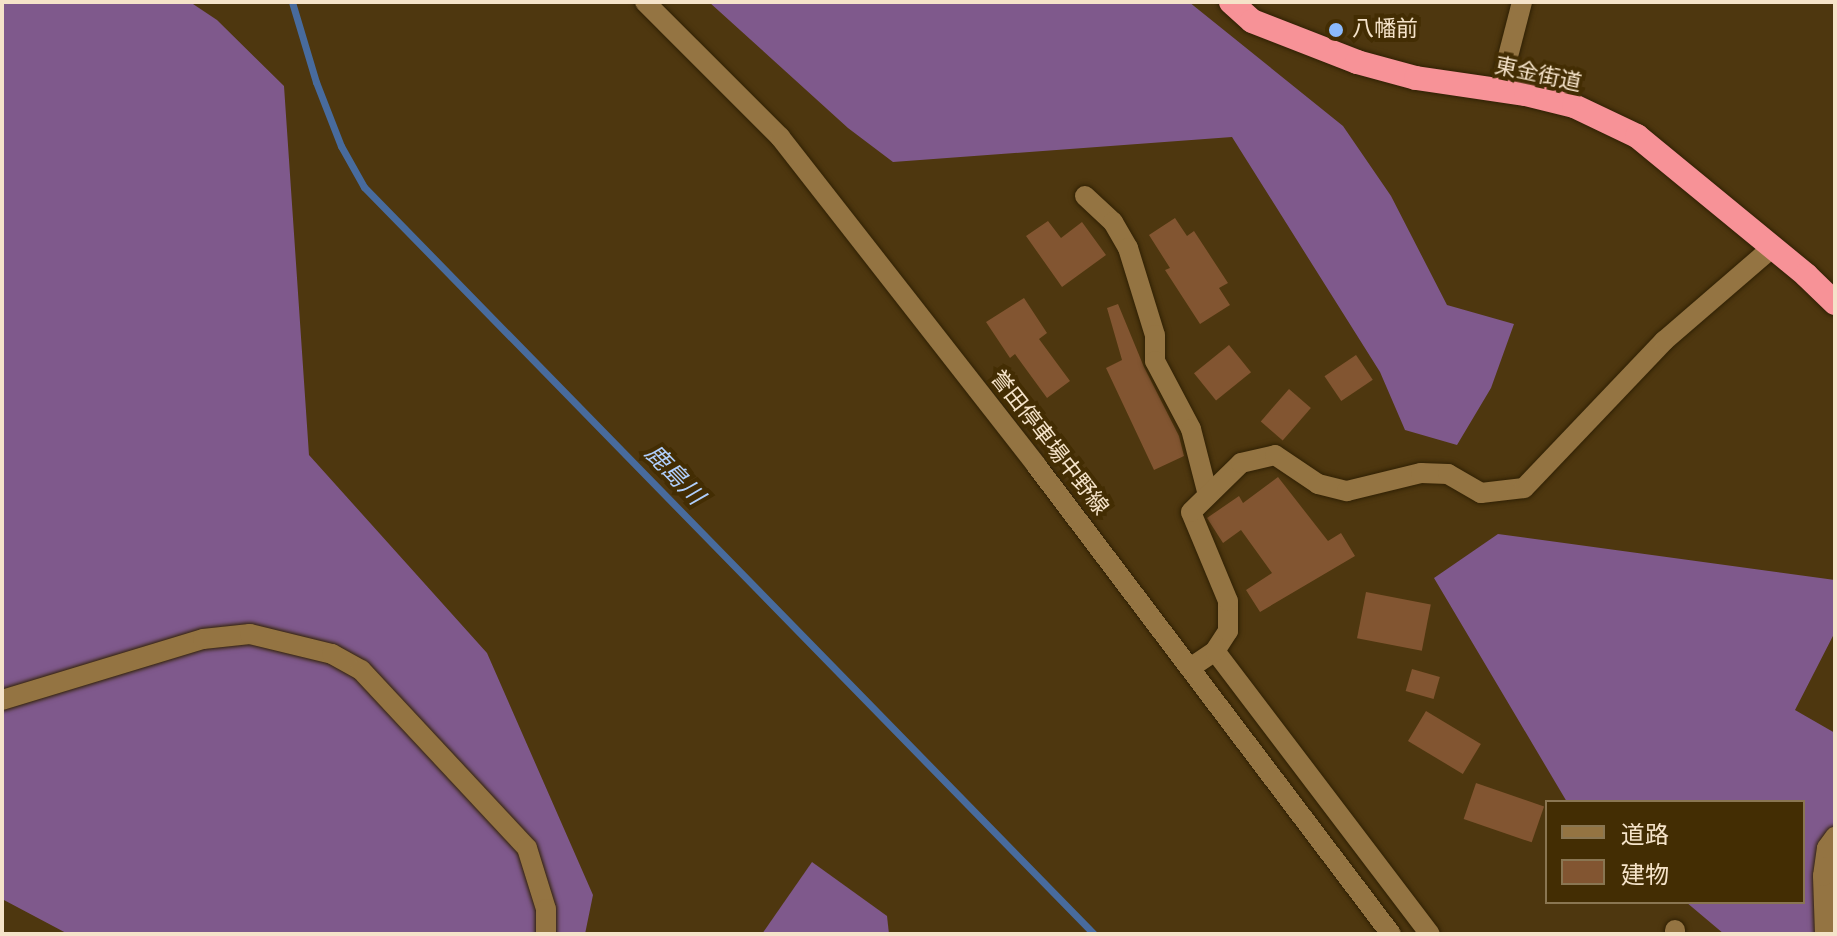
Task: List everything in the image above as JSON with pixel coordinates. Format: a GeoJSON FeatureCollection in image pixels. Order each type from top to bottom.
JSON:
{"type":"FeatureCollection","features":[{"type":"Feature","properties":{"kind":"highway","name":"東金街道"},"geometry":{"type":"LineString","coordinates":[[1231,2],[1252,21],[1357,62],[1416,78],[1574,106],[1637,136],[1773,247],[1835,303]]}},
{"type":"Feature","properties":{"kind":"street","name":"誉田停車場中野線"},"geometry":{"type":"LineString","coordinates":[[645,2],[780,137],[1027,453],[1391,934]]}},
{"type":"Feature","properties":{"kind":"street"},"geometry":{"type":"LineString","coordinates":[[1499,91],[1522,2]]}},
{"type":"Feature","properties":{"kind":"street"},"geometry":{"type":"LineString","coordinates":[[1085,196],[1113,222],[1128,248],[1155,335],[1155,361],[1191,429],[1208,495]]}},
{"type":"Feature","properties":{"kind":"street"},"geometry":{"type":"LineString","coordinates":[[1190,668],[1215,651],[1228,631],[1228,601],[1191,512],[1241,463],[1275,455],[1318,484],[1347,491],[1421,473],[1448,474],[1481,493],[1524,488],[1664,341],[1773,247]]}},
{"type":"Feature","properties":{"kind":"street"},"geometry":{"type":"LineString","coordinates":[[2,700],[203,639],[250,634],[332,654],[361,670],[527,848],[546,909],[546,934]]}},
{"type":"Feature","properties":{"kind":"street"},"geometry":{"type":"LineString","coordinates":[[1215,651],[1430,934]]}},
{"type":"Feature","properties":{"kind":"street"},"geometry":{"type":"LineString","coordinates":[[1825,934],[1823,876],[1827,848],[1835,837]]}},
{"type":"Feature","properties":{"kind":"shaded area"},"geometry":{"type":"Polygon","coordinates":[[[2,2],[190,2],[217,20],[284,86],[309,455],[487,653],[593,895],[585,934],[68,934],[2,899],[2,2]]]}},
{"type":"Feature","properties":{"kind":"shaded area"},"geometry":{"type":"Polygon","coordinates":[[[709,2],[1189,2],[1343,126],[1391,196],[1447,305],[1514,324],[1491,388],[1457,445],[1405,430],[1380,372],[1232,137],[893,162],[848,128],[709,2]]]}},
{"type":"Feature","properties":{"kind":"shaded area"},"geometry":{"type":"Polygon","coordinates":[[[1498,534],[1835,580],[1835,632],[1795,710],[1835,733],[1835,934],[1724,934],[1688,904],[1805,904],[1805,800],[1566,800],[1434,578],[1498,534]]]}},
{"type":"Feature","properties":{"kind":"shaded area"},"geometry":{"type":"Polygon","coordinates":[[[812,862],[887,916],[889,934],[762,934],[812,862]]]}},
{"type":"Feature","properties":{"kind":"building"},"geometry":{"type":"Polygon","coordinates":[[[1175,218],[1187,236],[1194,231],[1228,283],[1219,288],[1230,305],[1200,324],[1165,270],[1170,268],[1149,235],[1175,218]]]}},
{"type":"Feature","properties":{"kind":"building"},"geometry":{"type":"Polygon","coordinates":[[[1048,221],[1061,238],[1082,222],[1106,255],[1062,287],[1026,236],[1048,221]]]}},
{"type":"Feature","properties":{"kind":"building"},"geometry":{"type":"Polygon","coordinates":[[[1024,298],[1047,333],[1039,339],[1070,381],[1047,398],[1015,354],[1010,358],[986,322],[1024,298]]]}},
{"type":"Feature","properties":{"kind":"building"},"geometry":{"type":"Polygon","coordinates":[[[1118,304],[1144,367],[1179,436],[1184,456],[1154,470],[1106,368],[1122,360],[1107,308],[1118,304]]]}},
{"type":"Feature","properties":{"kind":"building"},"geometry":{"type":"Polygon","coordinates":[[[1229,345],[1251,372],[1216,401],[1194,373],[1229,345]]]}},
{"type":"Feature","properties":{"kind":"building"},"geometry":{"type":"Polygon","coordinates":[[[1356,355],[1373,380],[1341,401],[1324,376],[1356,355]]]}},
{"type":"Feature","properties":{"kind":"building"},"geometry":{"type":"Polygon","coordinates":[[[1289,389],[1311,408],[1283,440],[1261,421],[1289,389]]]}},
{"type":"Feature","properties":{"kind":"building"},"geometry":{"type":"Polygon","coordinates":[[[1278,477],[1328,541],[1341,533],[1355,556],[1260,612],[1246,590],[1272,573],[1241,530],[1223,543],[1207,518],[1239,496],[1243,503],[1278,477]]]}},
{"type":"Feature","properties":{"kind":"building"},"geometry":{"type":"Polygon","coordinates":[[[1366,592],[1431,605],[1422,651],[1357,638],[1366,592]]]}},
{"type":"Feature","properties":{"kind":"building"},"geometry":{"type":"Polygon","coordinates":[[[1412,669],[1440,677],[1434,699],[1406,691],[1412,669]]]}},
{"type":"Feature","properties":{"kind":"building"},"geometry":{"type":"Polygon","coordinates":[[[1426,711],[1481,744],[1463,774],[1408,741],[1426,711]]]}},
{"type":"Feature","properties":{"kind":"building"},"geometry":{"type":"Polygon","coordinates":[[[1476,783],[1544,806],[1532,842],[1464,819],[1476,783]]]}},
{"type":"Feature","properties":{"kind":"waterway","name":"鹿島川"},"geometry":{"type":"LineString","coordinates":[[292,2],[316,82],[341,146],[364,187],[1094,934]]}},
{"type":"Feature","properties":{"kind":"place","name":"八幡前"},"geometry":{"type":"Point","coordinates":[1336,30]}}]}
